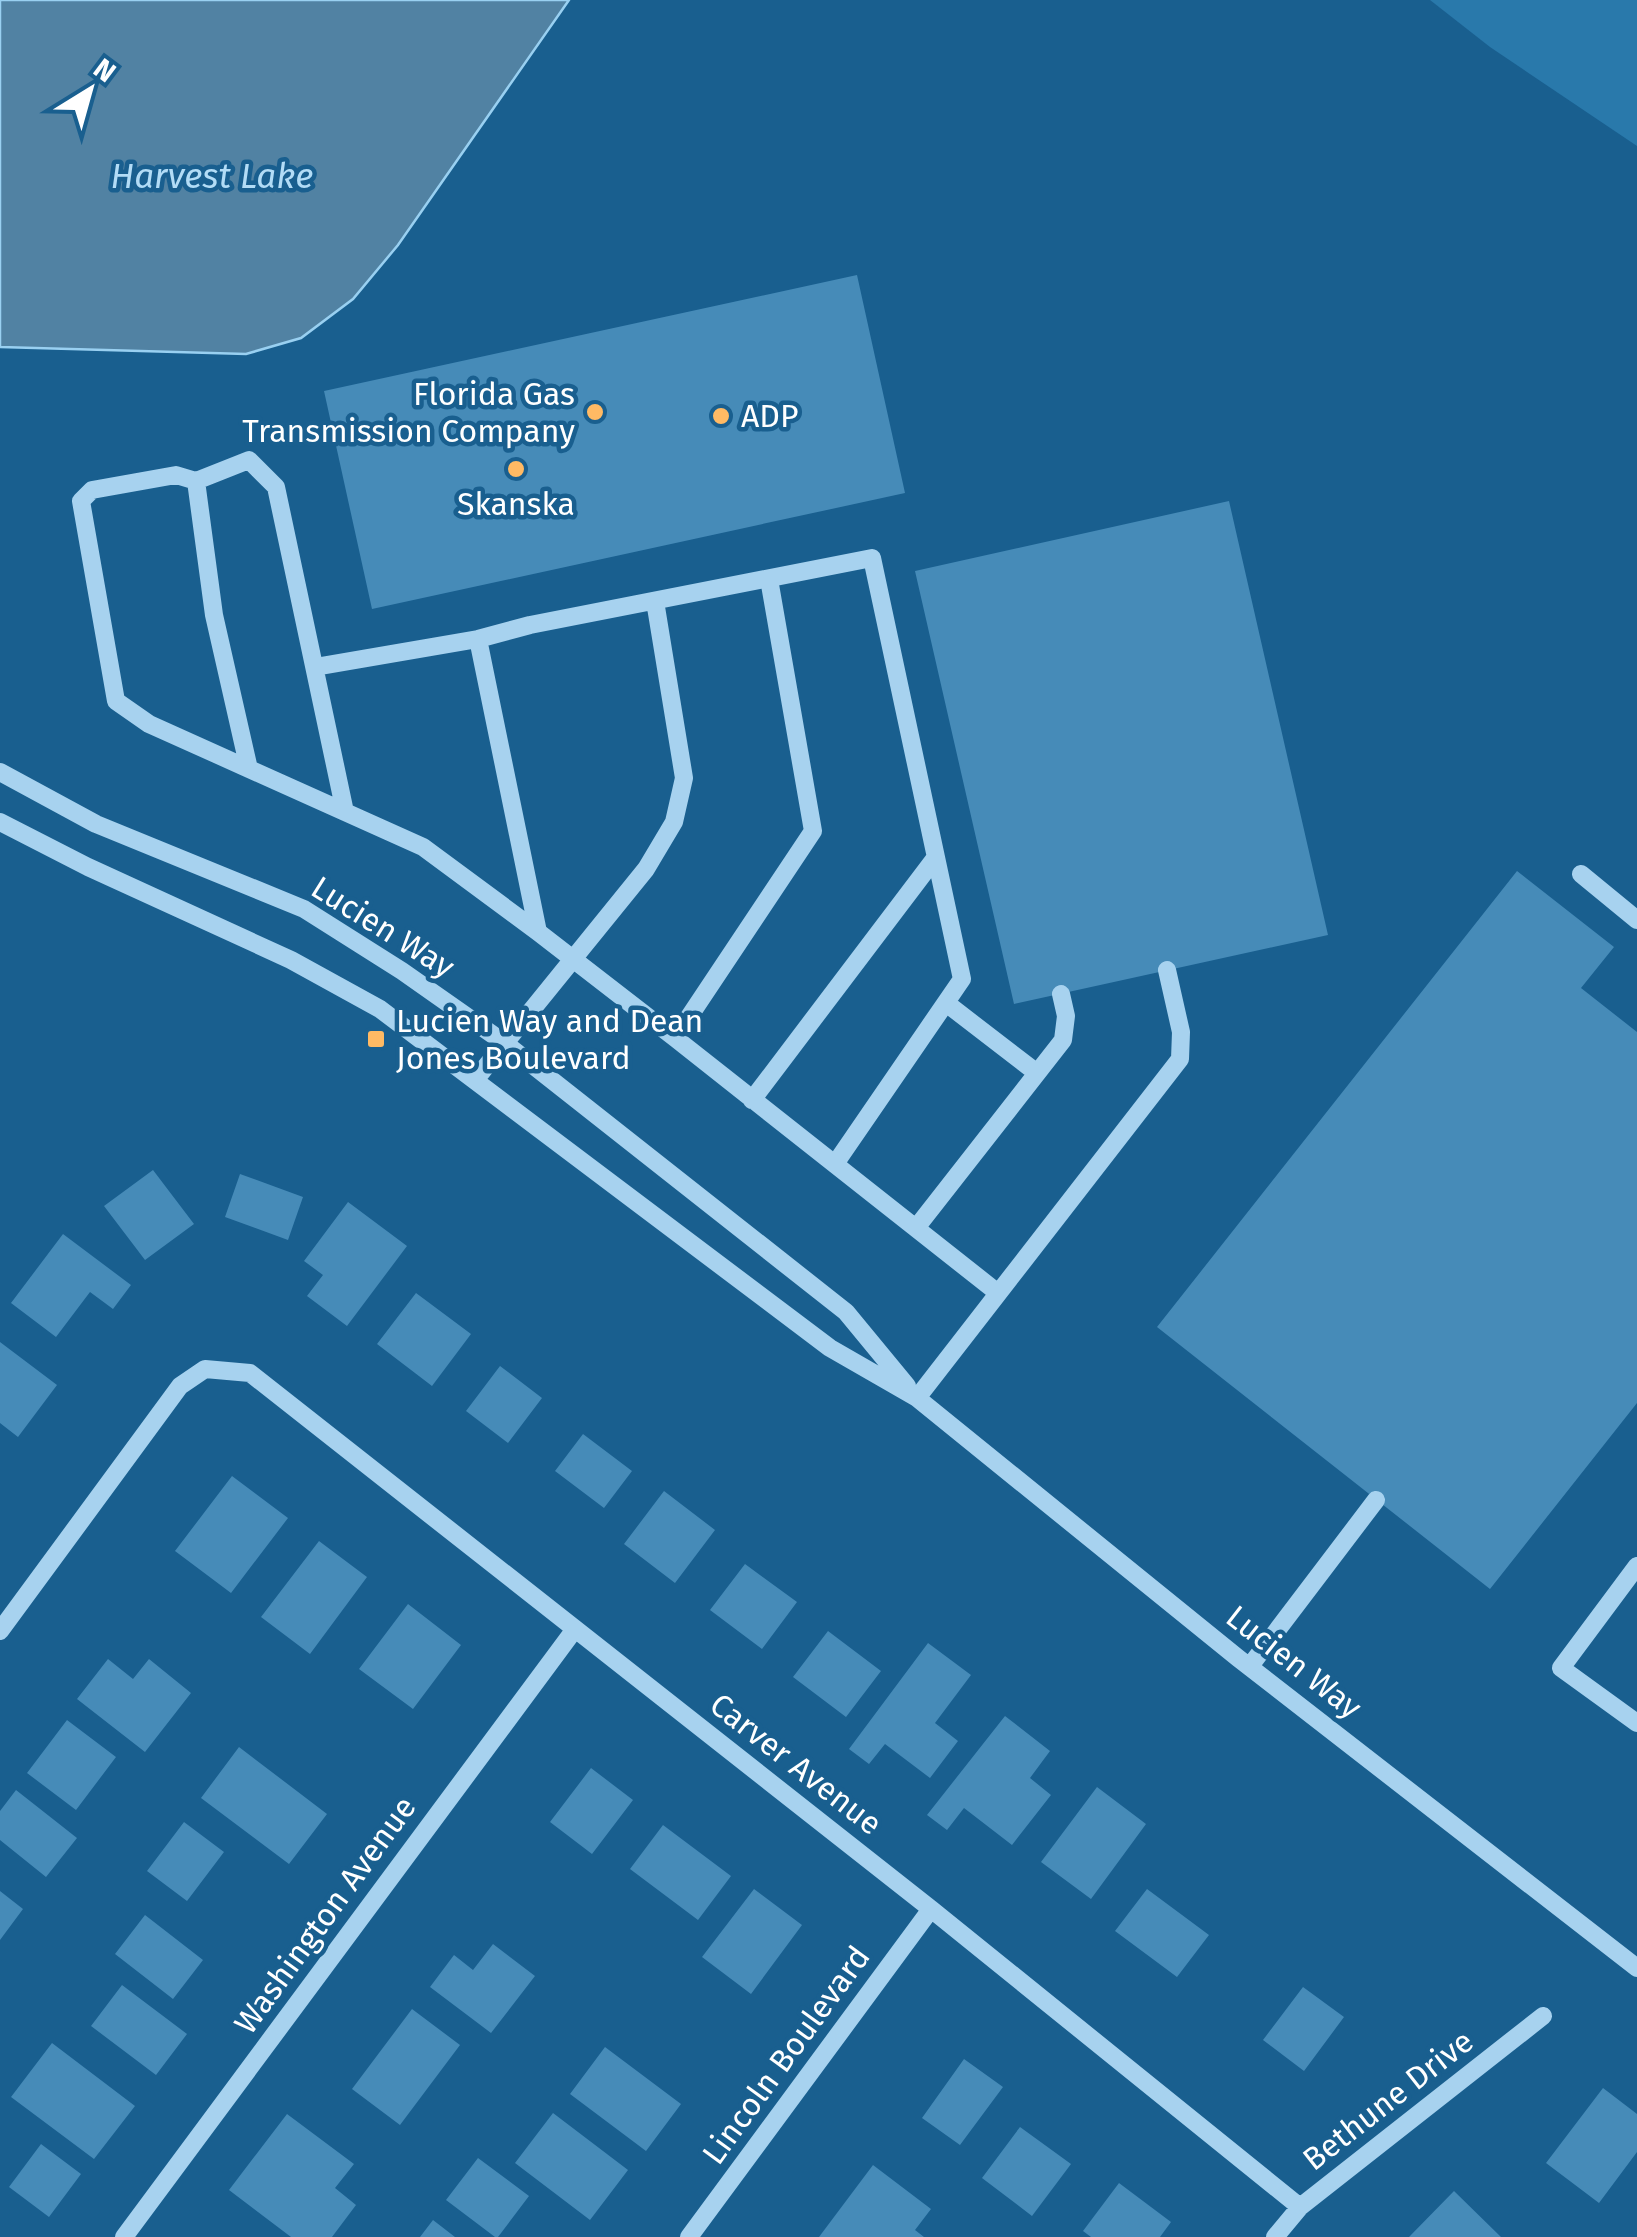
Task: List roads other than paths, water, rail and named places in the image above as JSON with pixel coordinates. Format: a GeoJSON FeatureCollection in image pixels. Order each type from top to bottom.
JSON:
{"type":"FeatureCollection","features":[{"type":"Feature","properties":{"kind":"street"},"geometry":{"type":"LineString","coordinates":[[345,812],[276,486],[249,460],[196,481],[176,475],[92,490],[81,501],[116,701],[150,724],[249,769],[423,847],[676,1038],[998,1293]]}},
{"type":"Feature","properties":{"kind":"street"},"geometry":{"type":"LineString","coordinates":[[196,481],[214,615],[249,769]]}},
{"type":"Feature","properties":{"kind":"street"},"geometry":{"type":"LineString","coordinates":[[315,667],[478,639],[872,558],[962,979],[835,1164]]}},
{"type":"Feature","properties":{"kind":"street"},"geometry":{"type":"LineString","coordinates":[[676,1038],[813,830],[769,579]]}},
{"type":"Feature","properties":{"kind":"street"},"geometry":{"type":"LineString","coordinates":[[475,1080],[646,869],[674,822],[684,778],[655,601]]}},
{"type":"Feature","properties":{"kind":"street"},"geometry":{"type":"LineString","coordinates":[[478,639],[538,932]]}},
{"type":"Feature","properties":{"kind":"street","name":"Lucien Way"},"geometry":{"type":"LineString","coordinates":[[0,772],[96,824],[304,909],[402,971],[506,1044],[846,1312],[918,1398]]}},
{"type":"Feature","properties":{"kind":"street","name":"Lucien Way"},"geometry":{"type":"LineString","coordinates":[[0,822],[290,960],[380,1009],[830,1348],[918,1398],[1250,1666],[1637,1968]]}},
{"type":"Feature","properties":{"kind":"street"},"geometry":{"type":"LineString","coordinates":[[752,1100],[936,857]]}},
{"type":"Feature","properties":{"kind":"street"},"geometry":{"type":"LineString","coordinates":[[1580,874],[1637,920]]}},
{"type":"Feature","properties":{"kind":"street"},"geometry":{"type":"LineString","coordinates":[[918,1398],[1180,1059],[1182,1032],[1167,970]]}},
{"type":"Feature","properties":{"kind":"street"},"geometry":{"type":"LineString","coordinates":[[916,1228],[1063,1040],[1066,1016],[1062,994]]}},
{"type":"Feature","properties":{"kind":"street"},"geometry":{"type":"LineString","coordinates":[[946,1003],[1037,1073]]}},
{"type":"Feature","properties":{"kind":"street","name":"Carver Avenue"},"geometry":{"type":"LineString","coordinates":[[0,1632],[180,1386],[205,1369],[250,1373],[931,1908],[1300,2206]]}},
{"type":"Feature","properties":{"kind":"street"},"geometry":{"type":"LineString","coordinates":[[1250,1666],[1376,1500]]}},
{"type":"Feature","properties":{"kind":"street"},"geometry":{"type":"LineString","coordinates":[[1637,1566],[1561,1668],[1637,1723]]}},
{"type":"Feature","properties":{"kind":"street","name":"Washington Avenue"},"geometry":{"type":"LineString","coordinates":[[124,2237],[574,1629]]}},
{"type":"Feature","properties":{"kind":"street","name":"Lincoln Boulevard"},"geometry":{"type":"LineString","coordinates":[[689,2237],[931,1908]]}},
{"type":"Feature","properties":{"kind":"street","name":"Bethune Drive"},"geometry":{"type":"LineString","coordinates":[[1275,2237],[1300,2206],[1543,2016]]}},
{"type":"Feature","properties":{"kind":"water","name":"Harvest Lake"},"geometry":{"type":"Polygon","coordinates":[[[0,0],[569,0],[398,245],[353,299],[301,338],[246,354],[0,347],[0,0]]]}},
{"type":"Feature","properties":{"kind":"place","name":"Florida Gas Transmission Company"},"geometry":{"type":"Point","coordinates":[595,412]}},
{"type":"Feature","properties":{"kind":"place","name":"ADP"},"geometry":{"type":"Point","coordinates":[721,416]}},
{"type":"Feature","properties":{"kind":"place","name":"Skanska"},"geometry":{"type":"Point","coordinates":[516,469]}},
{"type":"Feature","properties":{"kind":"place","name":"Lucien Way and Dean Jones Boulevard"},"geometry":{"type":"Point","coordinates":[376,1039]}}]}
